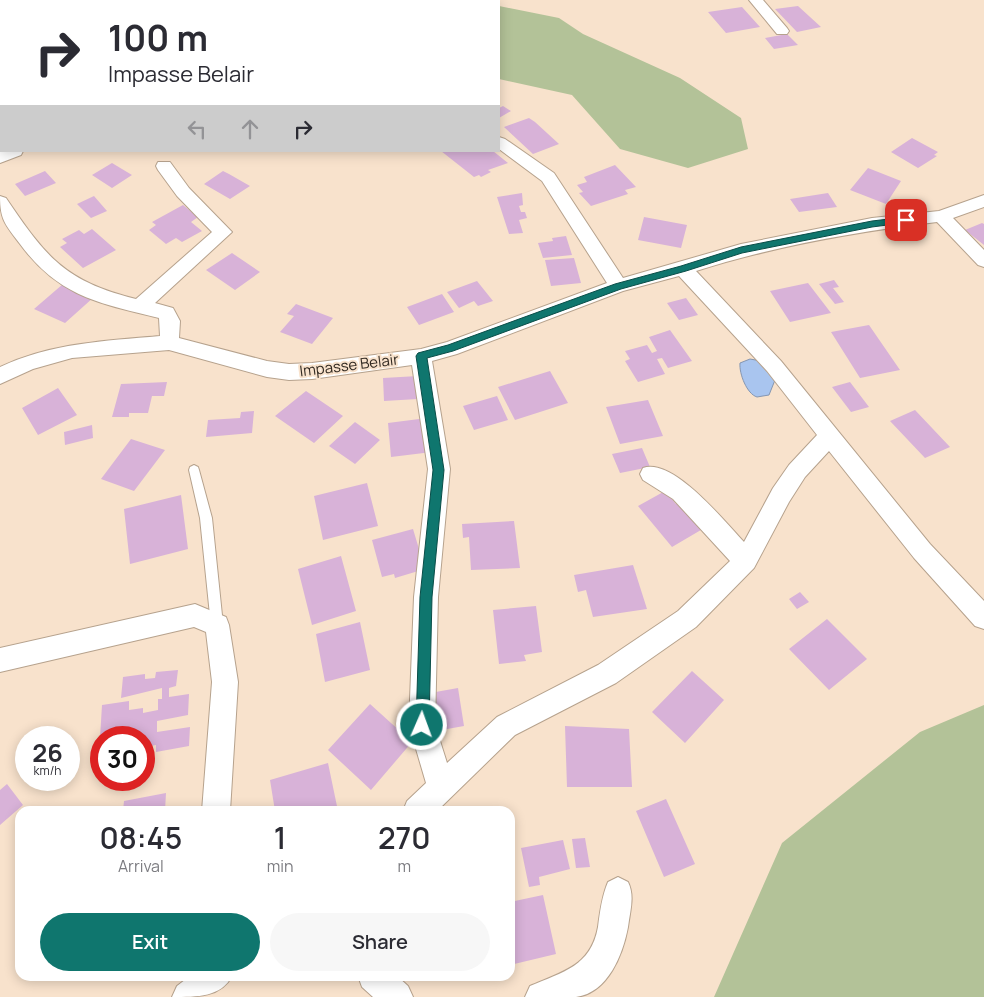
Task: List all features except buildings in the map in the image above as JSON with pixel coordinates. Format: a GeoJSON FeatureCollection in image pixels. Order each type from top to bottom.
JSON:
{"type":"FeatureCollection","features":[{"type":"Feature","properties":{"kind":"street"},"geometry":{"type":"LineString","coordinates":[[756,0],[782,31]]}},
{"type":"Feature","properties":{"kind":"street"},"geometry":{"type":"LineString","coordinates":[[500,143],[548,177],[618,286]]}},
{"type":"Feature","properties":{"kind":"street"},"geometry":{"type":"LineString","coordinates":[[0,158],[12,152]]}},
{"type":"Feature","properties":{"kind":"street"},"geometry":{"type":"LineString","coordinates":[[140,306],[223,232],[183,192],[164,166]]}},
{"type":"Feature","properties":{"kind":"street","name":"Impasse Belair"},"geometry":{"type":"LineString","coordinates":[[0,376],[27,363],[72,351],[169,344],[216,354],[267,369],[289,372],[312,371],[421,356],[450,349],[618,286],[683,269],[741,250],[872,224],[941,216],[984,201]]}},
{"type":"Feature","properties":{"kind":"street"},"geometry":{"type":"LineString","coordinates":[[0,202],[46,263],[64,279],[88,290],[166,314],[170,321],[169,344]]}},
{"type":"Feature","properties":{"kind":"street"},"geometry":{"type":"LineString","coordinates":[[941,216],[984,261]]}},
{"type":"Feature","properties":{"kind":"street"},"geometry":{"type":"LineString","coordinates":[[683,269],[774,366],[922,551],[984,618]]}},
{"type":"Feature","properties":{"kind":"street"},"geometry":{"type":"LineString","coordinates":[[421,356],[439,470],[426,597],[422,725],[441,787]]}},
{"type":"Feature","properties":{"kind":"street"},"geometry":{"type":"LineString","coordinates":[[422,806],[506,726],[607,674],[687,619],[746,561],[781,495],[797,471],[830,435]]}},
{"type":"Feature","properties":{"kind":"street"},"geometry":{"type":"LineString","coordinates":[[651,474],[681,492],[746,561]]}},
{"type":"Feature","properties":{"kind":"street"},"geometry":{"type":"LineString","coordinates":[[0,660],[195,614],[217,625],[225,682],[216,806]]}},
{"type":"Feature","properties":{"kind":"street"},"geometry":{"type":"LineString","coordinates":[[541,997],[590,975],[601,966],[609,950],[618,892]]}},
{"type":"Feature","properties":{"kind":"street"},"geometry":{"type":"LineString","coordinates":[[379,981],[397,997]]}},
{"type":"Feature","properties":{"kind":"lane"},"geometry":{"type":"LineString","coordinates":[[194,470],[206,518],[217,625]]}},
{"type":"Feature","properties":{"kind":"green space"},"geometry":{"type":"Polygon","coordinates":[[[500,6],[559,18],[583,34],[680,78],[741,118],[748,149],[688,168],[620,149],[572,95],[500,79],[500,6]]]}},
{"type":"Feature","properties":{"kind":"green space"},"geometry":{"type":"Polygon","coordinates":[[[984,705],[984,997],[714,997],[782,843],[920,732],[984,705]]]}},
{"type":"Feature","properties":{"kind":"water"},"geometry":{"type":"Polygon","coordinates":[[[750,359],[761,361],[777,375],[769,395],[757,397],[750,392],[744,383],[740,363],[750,359]]]}},
{"type":"Feature","properties":{"kind":"route"},"geometry":{"type":"LineString","coordinates":[[422,725],[426,597],[439,470],[421,356],[450,349],[618,286],[683,269],[741,250],[872,224],[906,220]]}}]}
